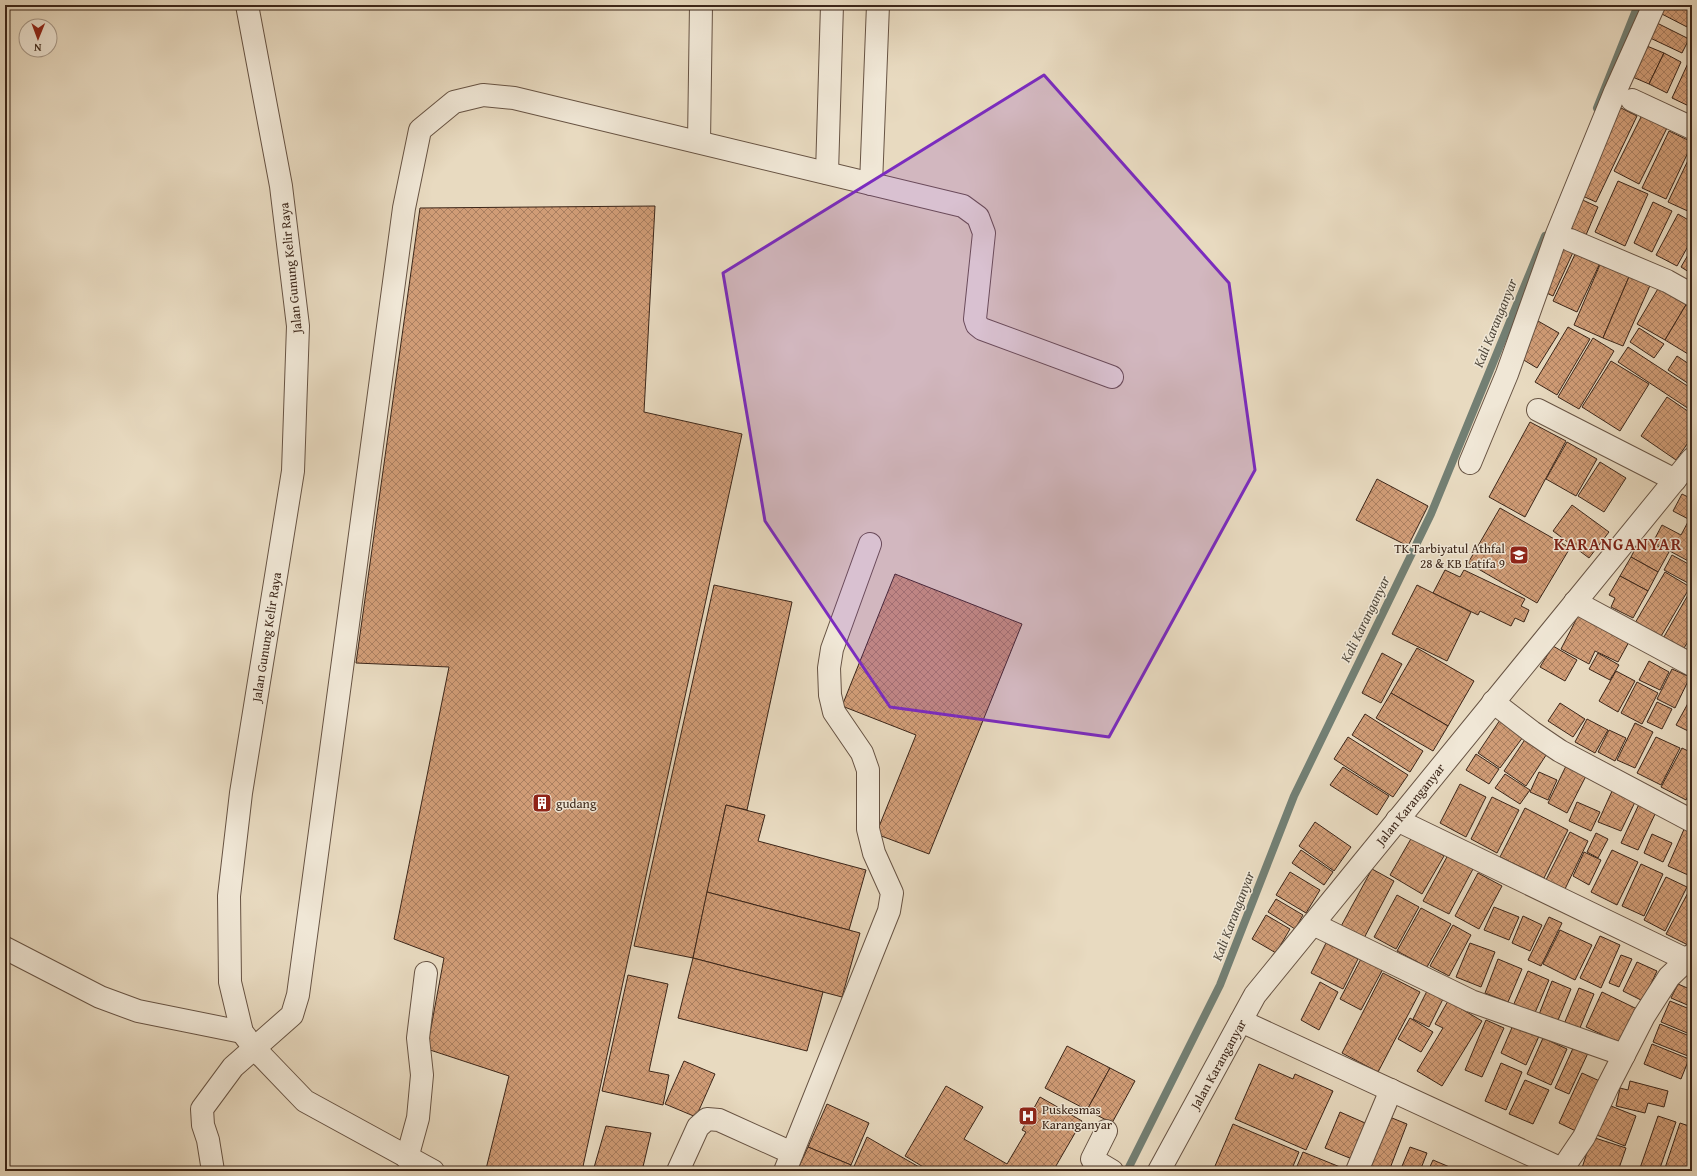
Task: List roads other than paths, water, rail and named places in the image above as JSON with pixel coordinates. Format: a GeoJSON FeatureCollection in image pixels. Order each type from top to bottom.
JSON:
{"type":"FeatureCollection","features":[{"type":"Feature","properties":{"kind":"street","name":"Jalan Gunung Kelir Raya"},"geometry":{"type":"LineString","coordinates":[[247,5],[281,186],[298,326],[293,471],[242,793],[229,896],[230,982],[248,1040],[304,1101],[433,1171]]}},
{"type":"Feature","properties":{"kind":"street"},"geometry":{"type":"LineString","coordinates":[[699,142],[701,5]]}},
{"type":"Feature","properties":{"kind":"street"},"geometry":{"type":"LineString","coordinates":[[827,173],[832,5]]}},
{"type":"Feature","properties":{"kind":"street"},"geometry":{"type":"LineString","coordinates":[[871,184],[878,5]]}},
{"type":"Feature","properties":{"kind":"street"},"geometry":{"type":"LineString","coordinates":[[1470,462],[1507,374],[1556,234],[1615,92],[1654,5]]}},
{"type":"Feature","properties":{"kind":"street"},"geometry":{"type":"LineString","coordinates":[[213,1171],[208,1140],[203,1125],[202,1109],[233,1067],[248,1040],[292,1015],[298,995],[404,208],[420,130],[454,102],[483,95],[514,98],[963,206],[978,217],[984,233],[975,319],[978,325],[982,329],[1112,377]]}},
{"type":"Feature","properties":{"kind":"street"},"geometry":{"type":"LineString","coordinates":[[1632,100],[1692,128]]}},
{"type":"Feature","properties":{"kind":"street"},"geometry":{"type":"LineString","coordinates":[[1570,240],[1668,281],[1692,295]]}},
{"type":"Feature","properties":{"kind":"street"},"geometry":{"type":"LineString","coordinates":[[1538,410],[1675,480]]}},
{"type":"Feature","properties":{"kind":"street","name":"Jalan Karanganyar"},"geometry":{"type":"LineString","coordinates":[[1159,1171],[1255,995],[1692,459]]}},
{"type":"Feature","properties":{"kind":"street"},"geometry":{"type":"LineString","coordinates":[[678,1171],[698,1127],[707,1119],[719,1120],[788,1162],[890,911],[892,893],[874,853],[868,829],[868,770],[862,753],[834,712],[830,695],[829,668],[832,648],[870,544]]}},
{"type":"Feature","properties":{"kind":"street"},"geometry":{"type":"LineString","coordinates":[[1575,602],[1692,665]]}},
{"type":"Feature","properties":{"kind":"street"},"geometry":{"type":"LineString","coordinates":[[1493,702],[1560,751],[1692,821]]}},
{"type":"Feature","properties":{"kind":"street"},"geometry":{"type":"LineString","coordinates":[[1241,1021],[1563,1170],[1584,1137],[1644,1016],[1669,977],[1689,957],[1397,820]]}},
{"type":"Feature","properties":{"kind":"street"},"geometry":{"type":"LineString","coordinates":[[1313,924],[1471,1001],[1624,1055]]}},
{"type":"Feature","properties":{"kind":"street"},"geometry":{"type":"LineString","coordinates":[[5,948],[100,997],[138,1011],[248,1040]]}},
{"type":"Feature","properties":{"kind":"street"},"geometry":{"type":"LineString","coordinates":[[407,1158],[418,1118],[420,1104],[422,1075],[418,1038],[426,973]]}},
{"type":"Feature","properties":{"kind":"street"},"geometry":{"type":"LineString","coordinates":[[1357,1171],[1391,1090]]}},
{"type":"Feature","properties":{"kind":"street"},"geometry":{"type":"LineString","coordinates":[[1106,1130],[1089,1165],[1112,1171]]}},
{"type":"Feature","properties":{"kind":"waterway","name":"Kali Karanganyar"},"geometry":{"type":"LineString","coordinates":[[1597,108],[1638,5]]}},
{"type":"Feature","properties":{"kind":"waterway","name":"Kali Karanganyar"},"geometry":{"type":"LineString","coordinates":[[1127,1171],[1220,985],[1294,796],[1431,514],[1545,236]]}},
{"type":"Feature","properties":{"kind":"place","name":"TK Tarbiyatul Athfal 28 & KB Latifa 9"},"geometry":{"type":"Point","coordinates":[1519,555]}},
{"type":"Feature","properties":{"kind":"place","name":"gudang"},"geometry":{"type":"Point","coordinates":[542,803]}},
{"type":"Feature","properties":{"kind":"place","name":"Puskesmas Karanganyar"},"geometry":{"type":"Point","coordinates":[1028,1116]}},
{"type":"Feature","properties":{"kind":"district","name":"KARANGANYAR"},"geometry":{"type":"Point","coordinates":[1618,544]}}]}
